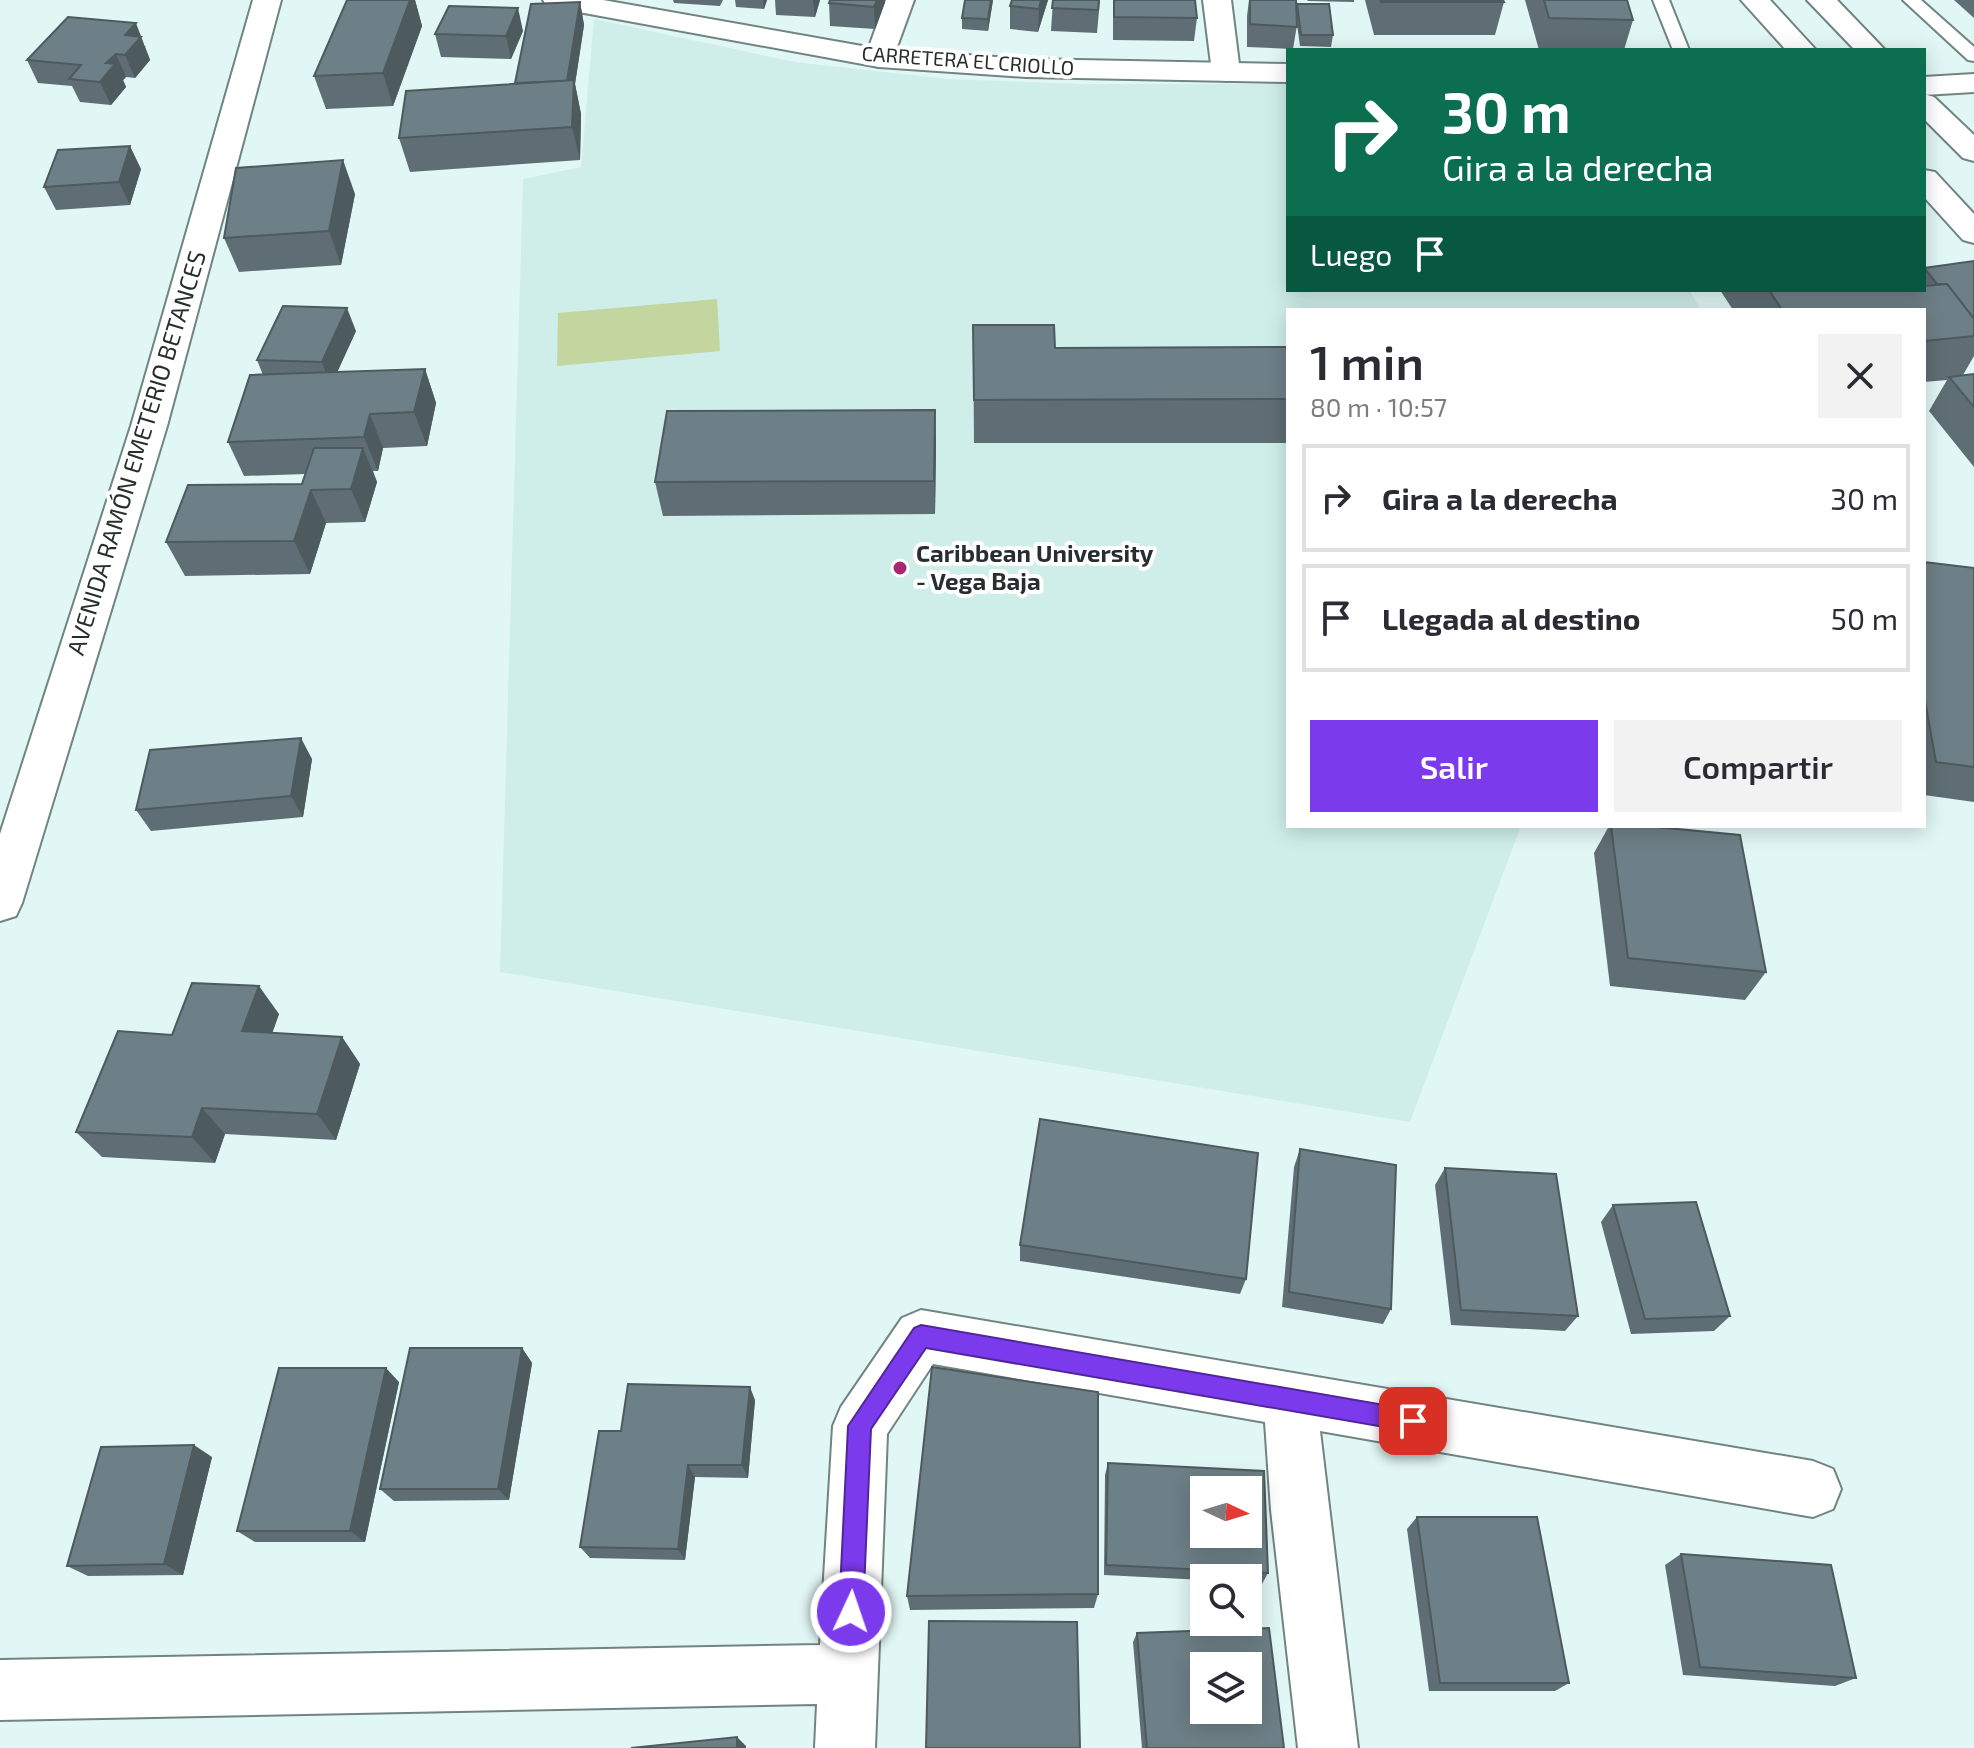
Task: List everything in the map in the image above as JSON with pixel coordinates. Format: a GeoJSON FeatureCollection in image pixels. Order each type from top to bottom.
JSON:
{"type":"FeatureCollection","features":[{"type":"Feature","properties":{"kind":"street","name":"AVENIDA RAMÓN EMETERIO BETANCES"},"geometry":{"type":"LineString","coordinates":[[0,903],[149,426],[267,0]]}},
{"type":"Feature","properties":{"kind":"street","name":"CARRETERA EL CRIOLLO"},"geometry":{"type":"LineString","coordinates":[[557,0],[621,6],[879,58],[1026,68],[1286,73]]}},
{"type":"Feature","properties":{"kind":"street"},"geometry":{"type":"LineString","coordinates":[[879,58],[900,0]]}},
{"type":"Feature","properties":{"kind":"street"},"geometry":{"type":"LineString","coordinates":[[1217,0],[1226,72]]}},
{"type":"Feature","properties":{"kind":"street"},"geometry":{"type":"LineString","coordinates":[[1755,0],[1800,48]]}},
{"type":"Feature","properties":{"kind":"street"},"geometry":{"type":"LineString","coordinates":[[1821,0],[1869,48]]}},
{"type":"Feature","properties":{"kind":"street"},"geometry":{"type":"LineString","coordinates":[[1926,86],[1974,83]]}},
{"type":"Feature","properties":{"kind":"street"},"geometry":{"type":"LineString","coordinates":[[1926,105],[1974,152]]}},
{"type":"Feature","properties":{"kind":"street"},"geometry":{"type":"LineString","coordinates":[[1926,181],[1974,233]]}},
{"type":"Feature","properties":{"kind":"street"},"geometry":{"type":"LineString","coordinates":[[845,1748],[860,1426],[921,1336],[1813,1489]]}},
{"type":"Feature","properties":{"kind":"street"},"geometry":{"type":"LineString","coordinates":[[1290,1400],[1299,1510],[1328,1748]]}},
{"type":"Feature","properties":{"kind":"street"},"geometry":{"type":"LineString","coordinates":[[0,1690],[849,1674]]}},
{"type":"Feature","properties":{"kind":"lane"},"geometry":{"type":"LineString","coordinates":[[1661,0],[1680,48]]}},
{"type":"Feature","properties":{"kind":"lane"},"geometry":{"type":"LineString","coordinates":[[1911,0],[1974,56]]}},
{"type":"Feature","properties":{"kind":"shaded area","name":"Caribbean University - Vega Baja"},"geometry":{"type":"Polygon","coordinates":[[[594,19],[795,62],[947,79],[1083,84],[1286,84],[1286,292],[1690,292],[1700,308],[1286,308],[1286,828],[1520,828],[1410,1122],[500,972],[523,179],[581,167],[594,19]]]}},
{"type":"Feature","properties":{"kind":"green space"},"geometry":{"type":"Polygon","coordinates":[[[717,299],[720,351],[557,366],[558,313],[717,299]]]}},
{"type":"Feature","properties":{"kind":"building"},"geometry":{"type":"Polygon","coordinates":[[[347,0],[410,0],[383,73],[314,76],[347,0]]]}},
{"type":"Feature","properties":{"kind":"building"},"geometry":{"type":"Polygon","coordinates":[[[830,0],[877,0],[874,7],[829,3],[830,0]]]}},
{"type":"Feature","properties":{"kind":"building"},"geometry":{"type":"Polygon","coordinates":[[[965,0],[991,0],[988,19],[962,18],[965,0]]]}},
{"type":"Feature","properties":{"kind":"building"},"geometry":{"type":"Polygon","coordinates":[[[1012,0],[1041,0],[1039,9],[1010,6],[1012,0]]]}},
{"type":"Feature","properties":{"kind":"building"},"geometry":{"type":"Polygon","coordinates":[[[1053,0],[1099,0],[1098,10],[1052,8],[1053,0]]]}},
{"type":"Feature","properties":{"kind":"building"},"geometry":{"type":"Polygon","coordinates":[[[1114,0],[1195,0],[1197,18],[1114,17],[1114,0]]]}},
{"type":"Feature","properties":{"kind":"building"},"geometry":{"type":"Polygon","coordinates":[[[1250,0],[1296,0],[1297,27],[1250,24],[1250,0]]]}},
{"type":"Feature","properties":{"kind":"building"},"geometry":{"type":"Polygon","coordinates":[[[1503,0],[1504,2],[1381,2],[1503,0]]]}},
{"type":"Feature","properties":{"kind":"building"},"geometry":{"type":"Polygon","coordinates":[[[1544,0],[1627,0],[1633,20],[1549,18],[1544,0]]]}},
{"type":"Feature","properties":{"kind":"building"},"geometry":{"type":"Polygon","coordinates":[[[580,2],[567,81],[515,83],[531,4],[580,2]]]}},
{"type":"Feature","properties":{"kind":"building"},"geometry":{"type":"Polygon","coordinates":[[[1297,4],[1329,4],[1333,35],[1301,35],[1297,4]]]}},
{"type":"Feature","properties":{"kind":"building"},"geometry":{"type":"Polygon","coordinates":[[[449,6],[518,8],[506,36],[435,34],[449,6]]]}},
{"type":"Feature","properties":{"kind":"building"},"geometry":{"type":"Polygon","coordinates":[[[68,17],[136,23],[125,35],[141,37],[125,55],[116,54],[106,63],[115,64],[100,82],[69,79],[81,65],[27,60],[68,17]]]}},
{"type":"Feature","properties":{"kind":"building"},"geometry":{"type":"Polygon","coordinates":[[[574,80],[572,127],[399,138],[406,91],[574,80]]]}},
{"type":"Feature","properties":{"kind":"building"},"geometry":{"type":"Polygon","coordinates":[[[130,146],[119,182],[44,187],[58,150],[130,146]]]}},
{"type":"Feature","properties":{"kind":"building"},"geometry":{"type":"Polygon","coordinates":[[[343,160],[329,231],[224,238],[236,168],[343,160]]]}},
{"type":"Feature","properties":{"kind":"building"},"geometry":{"type":"Polygon","coordinates":[[[1974,261],[1974,319],[1947,284],[1937,284],[1926,268],[1974,261]]]}},
{"type":"Feature","properties":{"kind":"building"},"geometry":{"type":"Polygon","coordinates":[[[1947,284],[1974,319],[1974,336],[1926,341],[1926,308],[1781,308],[1770,292],[1926,292],[1926,286],[1947,284]]]}},
{"type":"Feature","properties":{"kind":"building"},"geometry":{"type":"Polygon","coordinates":[[[283,306],[347,308],[322,362],[257,360],[283,306]]]}},
{"type":"Feature","properties":{"kind":"building"},"geometry":{"type":"Polygon","coordinates":[[[973,325],[1054,325],[1055,348],[1286,347],[1286,399],[974,400],[973,325]]]}},
{"type":"Feature","properties":{"kind":"building"},"geometry":{"type":"Polygon","coordinates":[[[425,369],[414,412],[370,414],[364,437],[228,442],[250,375],[425,369]]]}},
{"type":"Feature","properties":{"kind":"building"},"geometry":{"type":"Polygon","coordinates":[[[1974,374],[1974,407],[1949,377],[1974,374]]]}},
{"type":"Feature","properties":{"kind":"building"},"geometry":{"type":"Polygon","coordinates":[[[935,410],[934,481],[655,482],[667,411],[935,410]]]}},
{"type":"Feature","properties":{"kind":"building"},"geometry":{"type":"Polygon","coordinates":[[[314,448],[363,448],[351,489],[311,490],[294,541],[166,542],[188,485],[302,484],[314,448]]]}},
{"type":"Feature","properties":{"kind":"building"},"geometry":{"type":"Polygon","coordinates":[[[1926,562],[1974,568],[1974,767],[1936,762],[1926,706],[1926,562]]]}},
{"type":"Feature","properties":{"kind":"building"},"geometry":{"type":"Polygon","coordinates":[[[301,738],[291,796],[136,810],[150,750],[301,738]]]}},
{"type":"Feature","properties":{"kind":"building"},"geometry":{"type":"Polygon","coordinates":[[[1611,828],[1667,828],[1740,835],[1766,972],[1628,958],[1611,828]]]}},
{"type":"Feature","properties":{"kind":"building"},"geometry":{"type":"Polygon","coordinates":[[[192,983],[259,986],[242,1031],[342,1037],[317,1114],[202,1108],[192,1137],[76,1132],[118,1031],[172,1035],[192,983]]]}},
{"type":"Feature","properties":{"kind":"building"},"geometry":{"type":"Polygon","coordinates":[[[1040,1119],[1258,1153],[1246,1279],[1020,1245],[1040,1119]]]}},
{"type":"Feature","properties":{"kind":"building"},"geometry":{"type":"Polygon","coordinates":[[[1300,1149],[1396,1165],[1391,1309],[1289,1292],[1300,1149]]]}},
{"type":"Feature","properties":{"kind":"building"},"geometry":{"type":"Polygon","coordinates":[[[1445,1168],[1556,1174],[1578,1316],[1461,1310],[1445,1168]]]}},
{"type":"Feature","properties":{"kind":"building"},"geometry":{"type":"Polygon","coordinates":[[[1696,1202],[1730,1316],[1645,1319],[1613,1205],[1696,1202]]]}},
{"type":"Feature","properties":{"kind":"building"},"geometry":{"type":"Polygon","coordinates":[[[410,1348],[522,1348],[498,1489],[380,1489],[410,1348]]]}},
{"type":"Feature","properties":{"kind":"building"},"geometry":{"type":"Polygon","coordinates":[[[932,1367],[1098,1392],[1098,1594],[907,1596],[932,1367]]]}},
{"type":"Feature","properties":{"kind":"building"},"geometry":{"type":"Polygon","coordinates":[[[279,1368],[386,1368],[350,1531],[237,1531],[279,1368]]]}},
{"type":"Feature","properties":{"kind":"building"},"geometry":{"type":"Polygon","coordinates":[[[628,1384],[750,1387],[742,1465],[688,1465],[678,1549],[580,1547],[599,1431],[621,1431],[628,1384]]]}},
{"type":"Feature","properties":{"kind":"building"},"geometry":{"type":"Polygon","coordinates":[[[194,1445],[164,1564],[67,1566],[101,1447],[194,1445]]]}},
{"type":"Feature","properties":{"kind":"building"},"geometry":{"type":"Polygon","coordinates":[[[1108,1463],[1264,1471],[1268,1573],[1262,1573],[1262,1564],[1190,1564],[1190,1569],[1106,1565],[1108,1463]]]}},
{"type":"Feature","properties":{"kind":"building"},"geometry":{"type":"Polygon","coordinates":[[[1417,1517],[1537,1517],[1569,1683],[1440,1683],[1417,1517]]]}},
{"type":"Feature","properties":{"kind":"building"},"geometry":{"type":"Polygon","coordinates":[[[1681,1554],[1831,1565],[1856,1678],[1700,1667],[1681,1554]]]}},
{"type":"Feature","properties":{"kind":"building"},"geometry":{"type":"Polygon","coordinates":[[[929,1621],[1077,1622],[1080,1748],[926,1748],[929,1621]]]}},
{"type":"Feature","properties":{"kind":"building"},"geometry":{"type":"Polygon","coordinates":[[[1262,1628],[1269,1628],[1284,1748],[1147,1748],[1137,1633],[1190,1631],[1190,1636],[1262,1636],[1262,1628]]]}},
{"type":"Feature","properties":{"kind":"building"},"geometry":{"type":"Polygon","coordinates":[[[737,1737],[737,1748],[631,1748],[737,1737]]]}},
{"type":"Feature","properties":{"kind":"place","name":"Caribbean University - Vega Baja"},"geometry":{"type":"Point","coordinates":[900,568]}},
{"type":"Feature","properties":{"kind":"route"},"geometry":{"type":"LineString","coordinates":[[851,1612],[860,1426],[921,1336],[1413,1421]]}}]}
